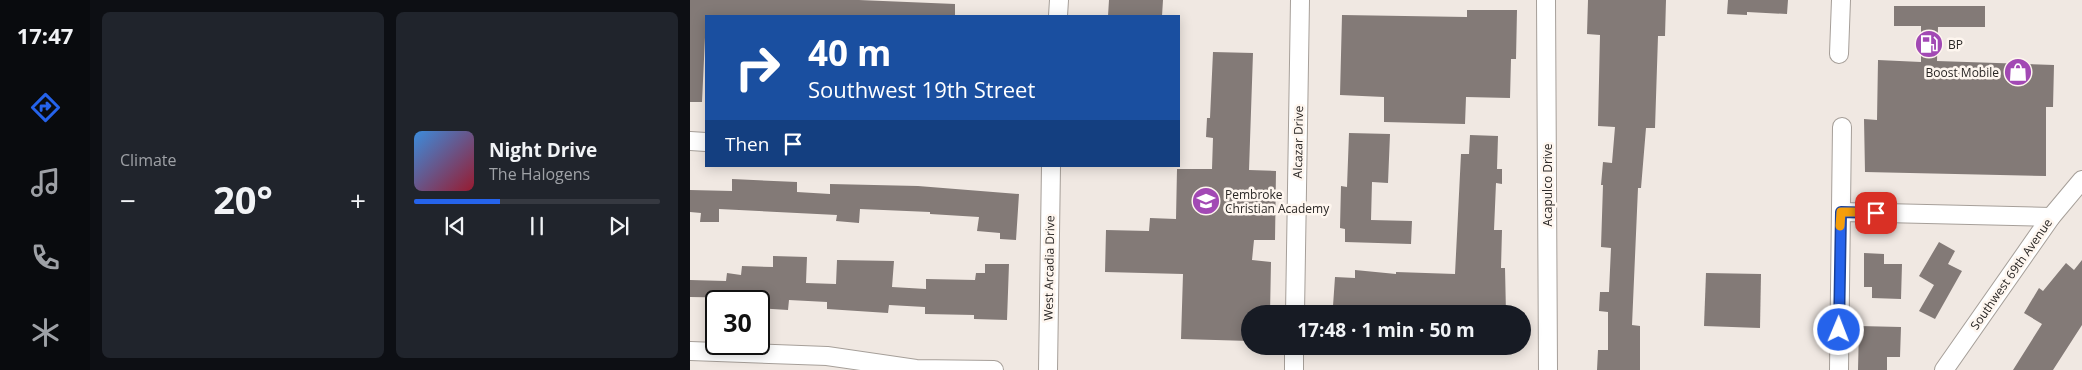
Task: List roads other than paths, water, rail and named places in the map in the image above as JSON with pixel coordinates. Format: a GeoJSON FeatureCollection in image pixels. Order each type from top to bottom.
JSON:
{"type":"FeatureCollection","features":[{"type":"Feature","properties":{"kind":"street"},"geometry":{"type":"LineString","coordinates":[[1058,15],[1059,0]]}},
{"type":"Feature","properties":{"kind":"street","name":"Alcazar Drive"},"geometry":{"type":"LineString","coordinates":[[1295,305],[1300,0]]}},
{"type":"Feature","properties":{"kind":"street","name":"Acapulco Drive"},"geometry":{"type":"LineString","coordinates":[[1546,0],[1548,370]]}},
{"type":"Feature","properties":{"kind":"street"},"geometry":{"type":"LineString","coordinates":[[1838,54],[1841,0]]}},
{"type":"Feature","properties":{"kind":"street"},"geometry":{"type":"LineString","coordinates":[[1839,370],[1842,127]]}},
{"type":"Feature","properties":{"kind":"street"},"geometry":{"type":"LineString","coordinates":[[690,142],[705,142]]}},
{"type":"Feature","properties":{"kind":"street","name":"West Arcadia Drive"},"geometry":{"type":"LineString","coordinates":[[1048,370],[1051,167]]}},
{"type":"Feature","properties":{"kind":"street","name":"Southwest 69th Avenue"},"geometry":{"type":"LineString","coordinates":[[1944,370],[2051,217],[2082,180]]}},
{"type":"Feature","properties":{"kind":"street"},"geometry":{"type":"LineString","coordinates":[[1841,212],[2051,217]]}},
{"type":"Feature","properties":{"kind":"street"},"geometry":{"type":"LineString","coordinates":[[690,351],[826,356],[916,370],[994,370]]}},
{"type":"Feature","properties":{"kind":"street"},"geometry":{"type":"LineString","coordinates":[[1294,355],[1294,370]]}},
{"type":"Feature","properties":{"kind":"place","name":"BP"},"geometry":{"type":"Point","coordinates":[1929,44]}},
{"type":"Feature","properties":{"kind":"place","name":"Boost Mobile"},"geometry":{"type":"Point","coordinates":[2018,72]}},
{"type":"Feature","properties":{"kind":"place","name":"Pembroke Christian Academy"},"geometry":{"type":"Point","coordinates":[1206,201]}}]}
